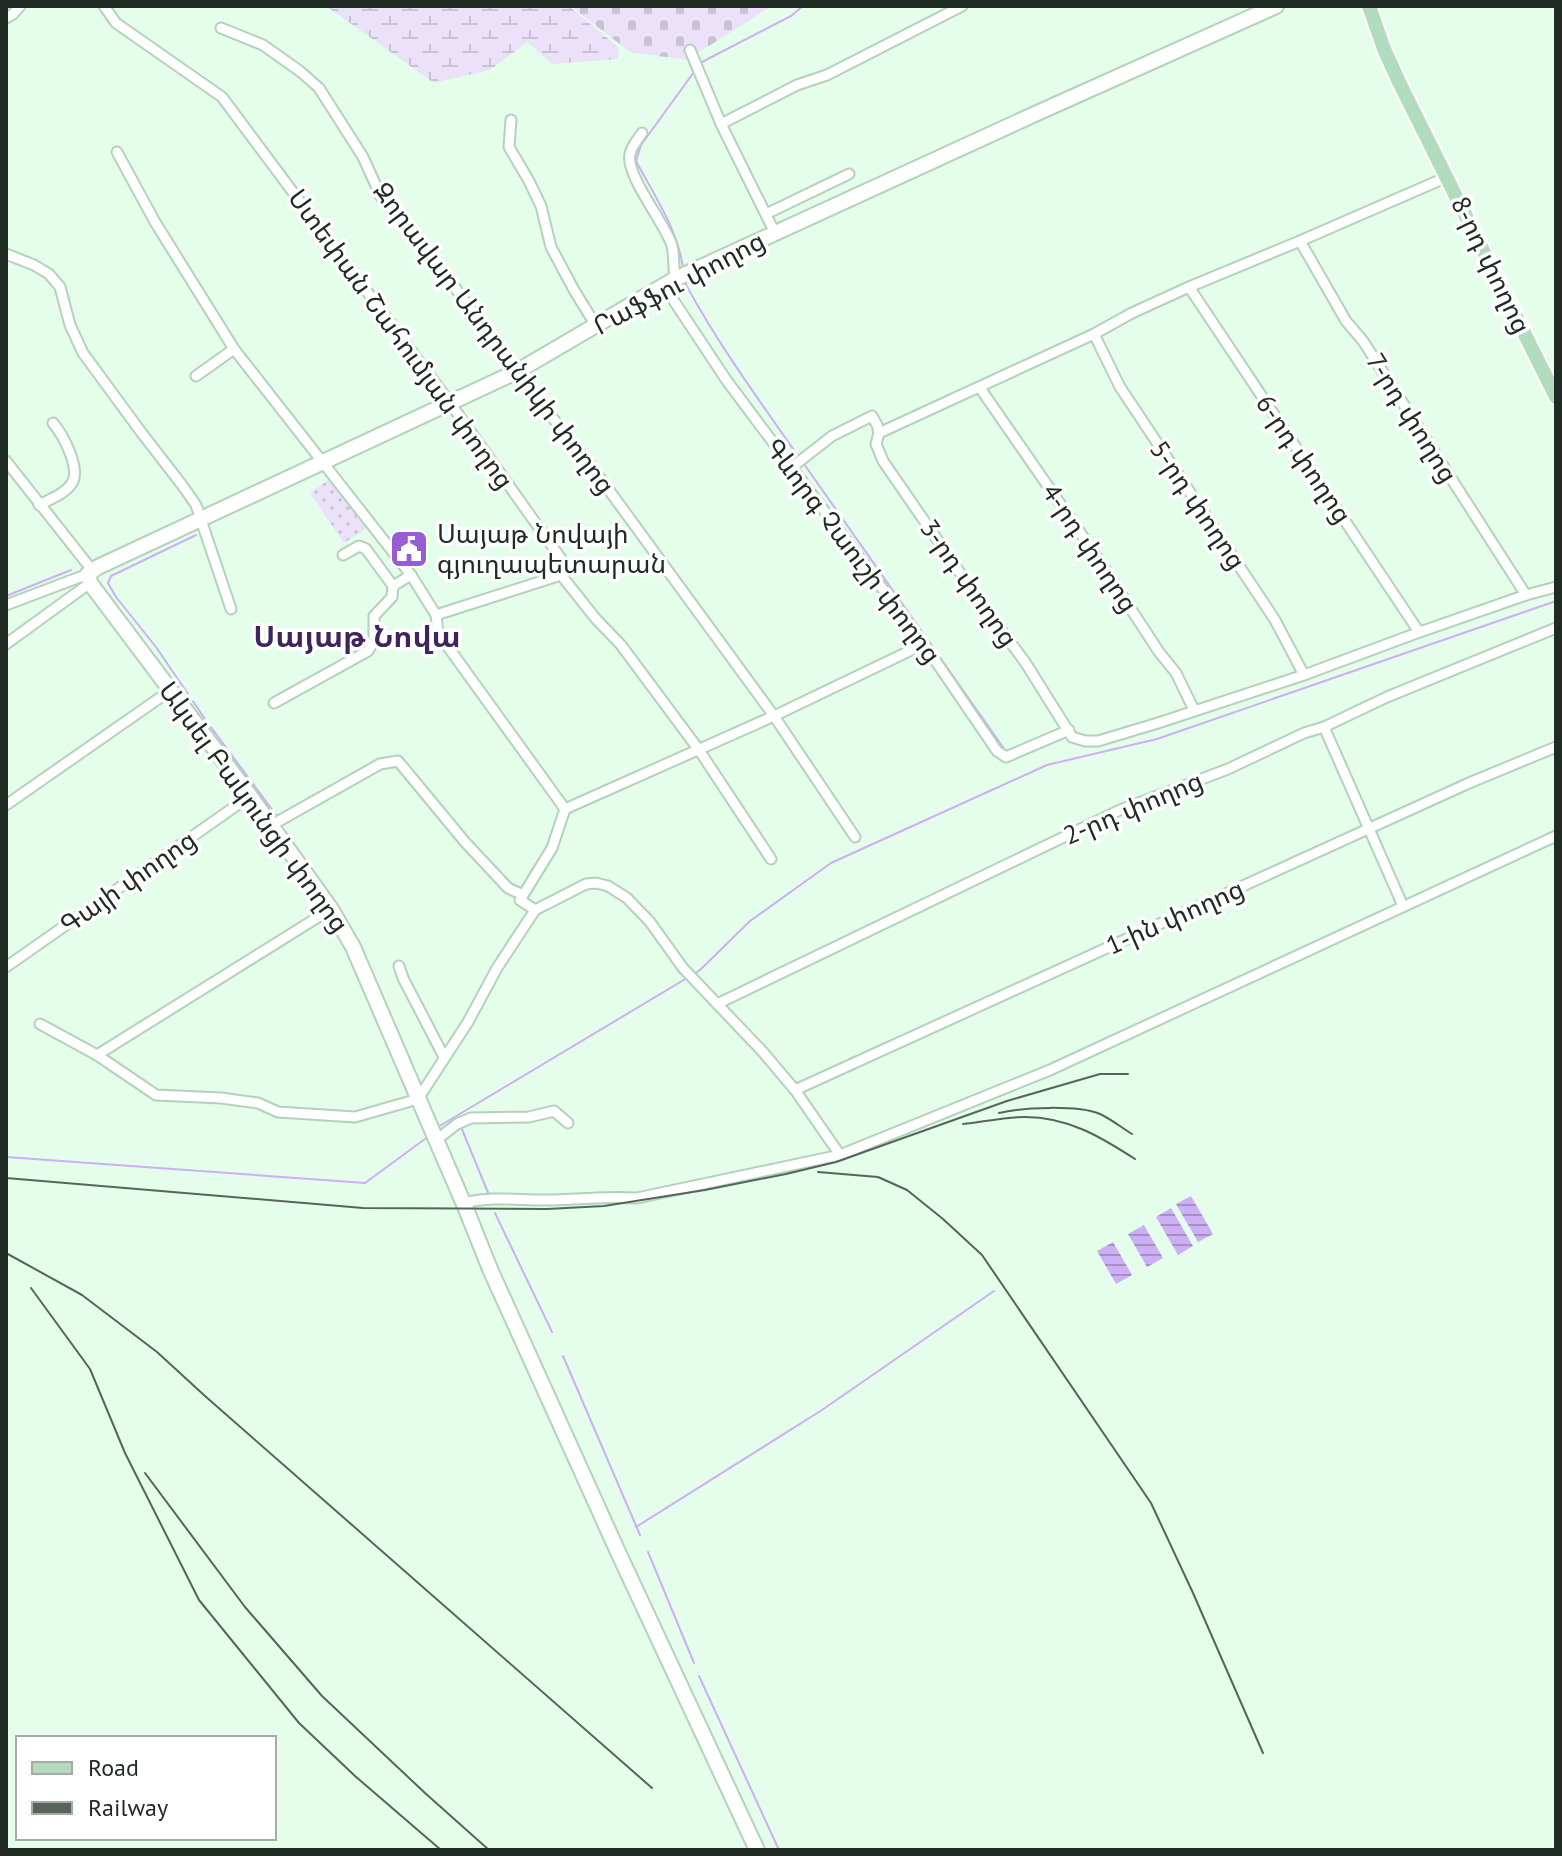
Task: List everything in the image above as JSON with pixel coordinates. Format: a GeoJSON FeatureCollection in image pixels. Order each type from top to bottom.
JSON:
{"type":"FeatureCollection","features":[{"type":"Feature","properties":{"kind":"main road","name":"Րաֆֆու փողոց"},"geometry":{"type":"LineString","coordinates":[[89,576],[199,519],[516,372],[669,283],[1276,6]]}},
{"type":"Feature","properties":{"kind":"main road","name":"8-րդ փողոց"},"geometry":{"type":"LineString","coordinates":[[1369,6],[1384,49],[1556,397]]}},
{"type":"Feature","properties":{"kind":"main road","name":"Ակսել Բակունցի փողոց"},"geometry":{"type":"LineString","coordinates":[[89,576],[331,909],[353,947],[490,1269],[757,1850]]}},
{"type":"Feature","properties":{"kind":"street"},"geometry":{"type":"LineString","coordinates":[[6,18],[20,6]]}},
{"type":"Feature","properties":{"kind":"street","name":"Ստեփան Շահումյան փողոց"},"geometry":{"type":"LineString","coordinates":[[104,6],[116,23],[222,97],[450,403],[562,560],[561,575],[621,645],[699,750],[771,859]]}},
{"type":"Feature","properties":{"kind":"street"},"geometry":{"type":"LineString","coordinates":[[721,124],[797,85],[827,75],[962,6]]}},
{"type":"Feature","properties":{"kind":"street","name":"Զորավար Անդրանիկի փողոց"},"geometry":{"type":"LineString","coordinates":[[221,28],[263,45],[319,88],[363,157],[382,199],[430,253],[516,372],[595,471],[774,716],[855,837]]}},
{"type":"Feature","properties":{"kind":"street"},"geometry":{"type":"LineString","coordinates":[[690,50],[721,124],[775,233]]}},
{"type":"Feature","properties":{"kind":"street"},"geometry":{"type":"LineString","coordinates":[[511,120],[509,147],[541,206],[551,247],[596,326]]}},
{"type":"Feature","properties":{"kind":"street"},"geometry":{"type":"LineString","coordinates":[[642,133],[630,152],[629,165],[673,247],[669,283]]}},
{"type":"Feature","properties":{"kind":"street"},"geometry":{"type":"LineString","coordinates":[[117,152],[155,222],[234,349],[411,575],[436,615],[438,633],[565,809]]}},
{"type":"Feature","properties":{"kind":"street"},"geometry":{"type":"LineString","coordinates":[[766,214],[849,174]]}},
{"type":"Feature","properties":{"kind":"street"},"geometry":{"type":"LineString","coordinates":[[791,468],[832,436],[872,416],[879,433],[1189,287],[1447,177]]}},
{"type":"Feature","properties":{"kind":"street","name":"7-րդ փողոց"},"geometry":{"type":"LineString","coordinates":[[1300,241],[1346,321],[1363,341],[1526,595]]}},
{"type":"Feature","properties":{"kind":"street"},"geometry":{"type":"LineString","coordinates":[[6,254],[49,274],[60,287],[70,325],[83,353],[196,505],[231,609]]}},
{"type":"Feature","properties":{"kind":"street","name":"Գևորգ Չաուշի փողոց"},"geometry":{"type":"LineString","coordinates":[[669,283],[727,381],[924,644],[997,751],[1006,757],[1069,730]]}},
{"type":"Feature","properties":{"kind":"street","name":"6-րդ փողոց"},"geometry":{"type":"LineString","coordinates":[[1189,287],[1419,632]]}},
{"type":"Feature","properties":{"kind":"street","name":"5-րդ փողոց"},"geometry":{"type":"LineString","coordinates":[[1094,334],[1120,387],[1275,620],[1304,675]]}},
{"type":"Feature","properties":{"kind":"street"},"geometry":{"type":"LineString","coordinates":[[196,376],[234,349]]}},
{"type":"Feature","properties":{"kind":"street","name":"4-րդ փողոց"},"geometry":{"type":"LineString","coordinates":[[980,388],[1176,673],[1194,710]]}},
{"type":"Feature","properties":{"kind":"street"},"geometry":{"type":"LineString","coordinates":[[39,505],[65,491],[74,481],[68,447],[53,423]]}},
{"type":"Feature","properties":{"kind":"street","name":"3-րդ փողոց"},"geometry":{"type":"LineString","coordinates":[[879,433],[876,444],[883,461],[1025,662],[1069,730]]}},
{"type":"Feature","properties":{"kind":"street"},"geometry":{"type":"LineString","coordinates":[[6,461],[89,576],[6,644]]}},
{"type":"Feature","properties":{"kind":"street"},"geometry":{"type":"LineString","coordinates":[[274,703],[368,651],[374,641],[374,616],[392,597],[393,586],[366,549],[359,546],[343,555]]}},
{"type":"Feature","properties":{"kind":"street"},"geometry":{"type":"LineString","coordinates":[[393,586],[411,575]]}},
{"type":"Feature","properties":{"kind":"street"},"geometry":{"type":"LineString","coordinates":[[436,615],[561,575]]}},
{"type":"Feature","properties":{"kind":"street","name":"Րաֆֆու փողոց"},"geometry":{"type":"LineString","coordinates":[[6,605],[89,576]]}},
{"type":"Feature","properties":{"kind":"street"},"geometry":{"type":"LineString","coordinates":[[1069,730],[1072,737],[1098,741],[1304,675],[1419,632],[1556,587]]}},
{"type":"Feature","properties":{"kind":"street","name":"2-րդ փողոց"},"geometry":{"type":"LineString","coordinates":[[717,1004],[1120,810],[1228,769],[1387,697],[1556,628]]}},
{"type":"Feature","properties":{"kind":"street"},"geometry":{"type":"LineString","coordinates":[[535,910],[520,900],[552,848],[565,809],[774,716],[924,644]]}},
{"type":"Feature","properties":{"kind":"street"},"geometry":{"type":"LineString","coordinates":[[6,805],[171,690]]}},
{"type":"Feature","properties":{"kind":"street"},"geometry":{"type":"LineString","coordinates":[[1324,727],[1403,906]]}},
{"type":"Feature","properties":{"kind":"street","name":"1-ին փողոց"},"geometry":{"type":"LineString","coordinates":[[795,1090],[1469,783],[1556,747]]}},
{"type":"Feature","properties":{"kind":"street"},"geometry":{"type":"LineString","coordinates":[[270,826],[380,764],[398,761],[465,842],[508,888],[523,895]]}},
{"type":"Feature","properties":{"kind":"street","name":"Գայի փողոց"},"geometry":{"type":"LineString","coordinates":[[6,967],[250,796]]}},
{"type":"Feature","properties":{"kind":"street"},"geometry":{"type":"LineString","coordinates":[[463,1203],[479,1199],[637,1198],[840,1155],[1050,1070],[1556,836]]}},
{"type":"Feature","properties":{"kind":"street"},"geometry":{"type":"LineString","coordinates":[[40,1024],[97,1055],[156,1095],[221,1098],[258,1103],[278,1112],[355,1117],[418,1099],[535,910],[586,884],[596,883],[608,886],[627,898],[650,922],[693,980],[795,1090],[840,1155]]}},
{"type":"Feature","properties":{"kind":"street"},"geometry":{"type":"LineString","coordinates":[[97,1055],[331,909]]}},
{"type":"Feature","properties":{"kind":"street"},"geometry":{"type":"LineString","coordinates":[[399,966],[444,1057]]}},
{"type":"Feature","properties":{"kind":"street"},"geometry":{"type":"LineString","coordinates":[[435,1141],[457,1124],[471,1118],[529,1117],[554,1111],[568,1123]]}},
{"type":"Feature","properties":{"kind":"green space"},"geometry":{"type":"Polygon","coordinates":[[[326,6],[569,6],[618,47],[619,59],[552,64],[527,42],[490,70],[434,83],[326,6]]]}},
{"type":"Feature","properties":{"kind":"green space"},"geometry":{"type":"Polygon","coordinates":[[[575,6],[772,6],[687,60],[630,52],[574,9],[575,6]]]}},
{"type":"Feature","properties":{"kind":"green space"},"geometry":{"type":"Polygon","coordinates":[[[331,478],[366,529],[344,543],[310,493],[331,478]]]}},
{"type":"Feature","properties":{"kind":"shaded area"},"geometry":{"type":"Polygon","coordinates":[[[1191,1196],[1213,1234],[1198,1242],[1176,1204],[1191,1196]]]}},
{"type":"Feature","properties":{"kind":"shaded area"},"geometry":{"type":"Polygon","coordinates":[[[1171,1208],[1193,1246],[1178,1255],[1156,1217],[1171,1208]]]}},
{"type":"Feature","properties":{"kind":"shaded area"},"geometry":{"type":"Polygon","coordinates":[[[1144,1225],[1163,1258],[1147,1267],[1128,1234],[1144,1225]]]}},
{"type":"Feature","properties":{"kind":"shaded area"},"geometry":{"type":"Polygon","coordinates":[[[1113,1242],[1132,1275],[1116,1284],[1097,1251],[1113,1242]]]}},
{"type":"Feature","properties":{"kind":"waterway"},"geometry":{"type":"LineString","coordinates":[[702,62],[791,16],[803,6]]}},
{"type":"Feature","properties":{"kind":"waterway"},"geometry":{"type":"LineString","coordinates":[[683,268],[671,226],[636,161],[641,145],[694,72]]}},
{"type":"Feature","properties":{"kind":"waterway"},"geometry":{"type":"LineString","coordinates":[[685,283],[725,350],[798,456]]}},
{"type":"Feature","properties":{"kind":"waterway"},"geometry":{"type":"LineString","coordinates":[[804,464],[1005,750]]}},
{"type":"Feature","properties":{"kind":"waterway"},"geometry":{"type":"LineString","coordinates":[[196,535],[111,576],[108,583],[276,815]]}},
{"type":"Feature","properties":{"kind":"waterway"},"geometry":{"type":"LineString","coordinates":[[6,596],[71,570]]}},
{"type":"Feature","properties":{"kind":"waterway"},"geometry":{"type":"LineString","coordinates":[[692,975],[750,921],[831,863],[1047,765],[1157,739],[1556,601]]}},
{"type":"Feature","properties":{"kind":"waterway"},"geometry":{"type":"LineString","coordinates":[[438,1127],[687,978]]}},
{"type":"Feature","properties":{"kind":"waterway"},"geometry":{"type":"LineString","coordinates":[[461,1127],[489,1195]]}},
{"type":"Feature","properties":{"kind":"waterway"},"geometry":{"type":"LineString","coordinates":[[6,1157],[365,1183],[425,1139]]}},
{"type":"Feature","properties":{"kind":"waterway"},"geometry":{"type":"LineString","coordinates":[[495,1213],[552,1332]]}},
{"type":"Feature","properties":{"kind":"waterway"},"geometry":{"type":"LineString","coordinates":[[636,1527],[822,1410],[994,1291]]}},
{"type":"Feature","properties":{"kind":"waterway"},"geometry":{"type":"LineString","coordinates":[[563,1356],[640,1535]]}},
{"type":"Feature","properties":{"kind":"waterway"},"geometry":{"type":"LineString","coordinates":[[648,1552],[694,1663]]}},
{"type":"Feature","properties":{"kind":"waterway"},"geometry":{"type":"LineString","coordinates":[[699,1676],[779,1850]]}},
{"type":"Feature","properties":{"kind":"railway"},"geometry":{"type":"LineString","coordinates":[[6,1178],[363,1208],[547,1209],[604,1206],[705,1190],[836,1162],[1007,1101],[1100,1074],[1128,1074]]}},
{"type":"Feature","properties":{"kind":"railway"},"geometry":{"type":"LineString","coordinates":[[999,1113],[1036,1108],[1078,1109],[1100,1114],[1132,1134]]}},
{"type":"Feature","properties":{"kind":"railway"},"geometry":{"type":"LineString","coordinates":[[963,1124],[1017,1117],[1056,1120],[1097,1136],[1135,1159]]}},
{"type":"Feature","properties":{"kind":"railway"},"geometry":{"type":"LineString","coordinates":[[818,1172],[878,1177],[907,1190],[982,1255],[1151,1503],[1263,1753]]}},
{"type":"Feature","properties":{"kind":"railway"},"geometry":{"type":"LineString","coordinates":[[6,1253],[82,1295],[157,1352],[652,1788]]}},
{"type":"Feature","properties":{"kind":"railway"},"geometry":{"type":"LineString","coordinates":[[31,1288],[90,1369],[125,1453],[199,1600],[299,1723],[441,1850]]}},
{"type":"Feature","properties":{"kind":"railway"},"geometry":{"type":"LineString","coordinates":[[145,1473],[245,1607],[322,1696],[489,1850]]}},
{"type":"Feature","properties":{"kind":"place","name":"Սայաթ Նովայի գյուղապետարան"},"geometry":{"type":"Point","coordinates":[409,549]}},
{"type":"Feature","properties":{"kind":"district","name":"Սայաթ Նովա"},"geometry":{"type":"Point","coordinates":[357,637]}}]}
